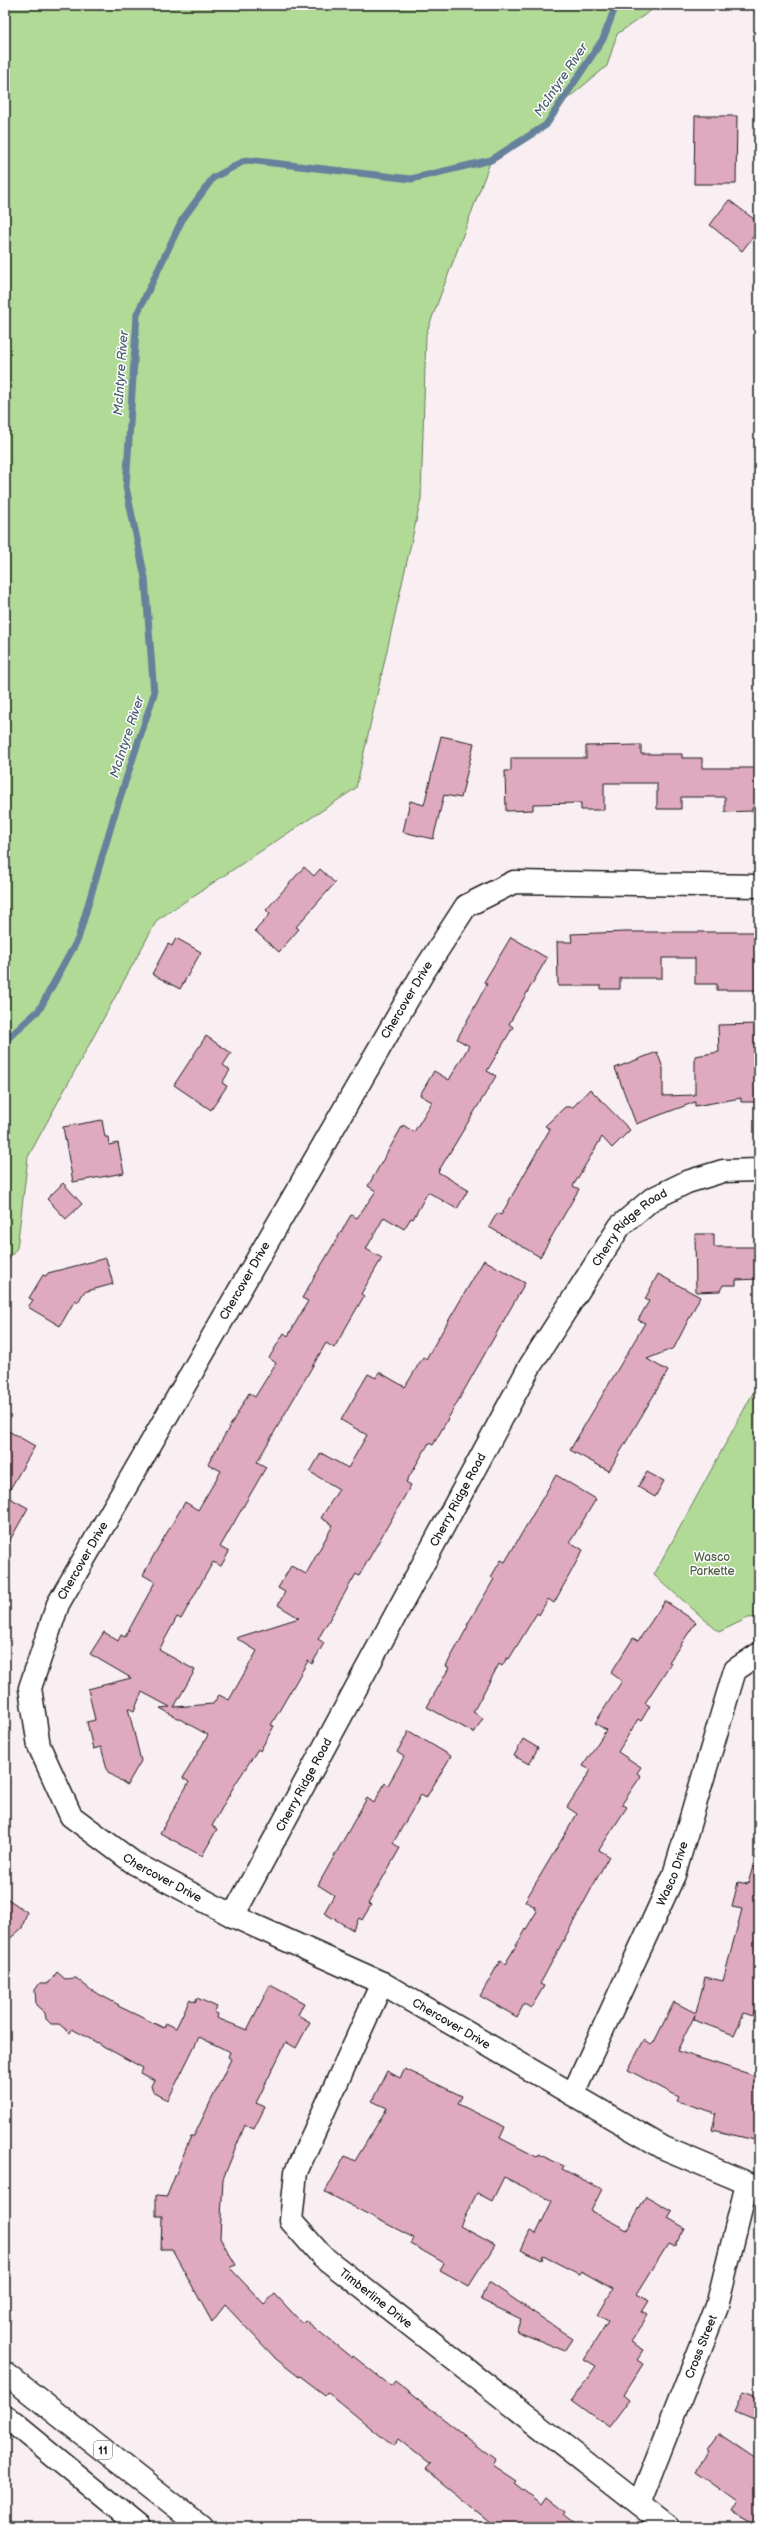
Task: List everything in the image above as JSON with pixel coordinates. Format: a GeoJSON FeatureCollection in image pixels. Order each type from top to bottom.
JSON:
{"type":"FeatureCollection","features":[{"type":"Feature","properties":{"kind":"main road","name":"Chercover Drive"},"geometry":{"type":"LineString","coordinates":[[753,2186],[664,2148],[382,1983],[233,1916],[134,1863],[71,1816],[39,1746],[30,1688],[58,1604],[424,971],[466,906],[514,882],[759,886]]}},
{"type":"Feature","properties":{"kind":"main road","name":"Cherry Ridge Road"},"geometry":{"type":"LineString","coordinates":[[233,1916],[530,1366],[620,1226],[652,1199],[687,1182],[723,1171],[759,1170]]}},
{"type":"Feature","properties":{"kind":"main road","name":"Wasco Drive"},"geometry":{"type":"LineString","coordinates":[[573,2094],[674,1875],[735,1670],[759,1654]]}},
{"type":"Feature","properties":{"kind":"main road","name":"Timberline Drive"},"geometry":{"type":"LineString","coordinates":[[382,1983],[296,2172],[291,2221],[322,2256],[668,2527]]}},
{"type":"Feature","properties":{"kind":"main road","name":"Cross Street"},"geometry":{"type":"LineString","coordinates":[[639,2504],[718,2306],[753,2186]]}},
{"type":"Feature","properties":{"kind":"main road","name":"11"},"geometry":{"type":"LineString","coordinates":[[5,2373],[201,2527]]}},
{"type":"Feature","properties":{"kind":"main road"},"geometry":{"type":"LineString","coordinates":[[5,2416],[140,2527]]}},
{"type":"Feature","properties":{"kind":"green space"},"geometry":{"type":"Polygon","coordinates":[[[5,5],[659,5],[617,34],[607,66],[561,104],[546,125],[491,160],[426,334],[421,499],[356,788],[157,920],[28,1157],[17,1248],[5,1264],[5,5]]]}},
{"type":"Feature","properties":{"kind":"green space","name":"Wasco Parkette"},"geometry":{"type":"Polygon","coordinates":[[[759,1382],[759,1617],[748,1618],[719,1632],[654,1575],[759,1382]]]}},
{"type":"Feature","properties":{"kind":"building"},"geometry":{"type":"Polygon","coordinates":[[[695,116],[737,116],[736,184],[694,184],[695,116]]]}},
{"type":"Feature","properties":{"kind":"building"},"geometry":{"type":"Polygon","coordinates":[[[729,200],[759,223],[759,229],[742,251],[710,225],[729,200]]]}},
{"type":"Feature","properties":{"kind":"building"},"geometry":{"type":"Polygon","coordinates":[[[441,736],[474,743],[461,798],[444,795],[433,839],[403,832],[410,801],[424,805],[441,736]]]}},
{"type":"Feature","properties":{"kind":"building"},"geometry":{"type":"Polygon","coordinates":[[[641,745],[641,754],[682,754],[682,758],[702,758],[702,768],[759,768],[759,808],[752,808],[752,811],[725,812],[725,797],[681,797],[681,809],[657,809],[657,783],[604,783],[604,810],[581,810],[581,803],[533,804],[533,810],[506,811],[505,771],[511,771],[511,758],[586,758],[586,746],[641,745]]]}},
{"type":"Feature","properties":{"kind":"building"},"geometry":{"type":"Polygon","coordinates":[[[304,867],[314,876],[320,869],[335,883],[296,927],[299,929],[279,952],[255,931],[270,914],[266,910],[304,867]]]}},
{"type":"Feature","properties":{"kind":"building"},"geometry":{"type":"Polygon","coordinates":[[[625,932],[759,932],[759,990],[717,990],[717,984],[695,984],[695,958],[662,958],[662,978],[620,978],[620,989],[601,989],[601,986],[558,986],[557,942],[572,942],[571,934],[625,932]]]}},
{"type":"Feature","properties":{"kind":"building"},"geometry":{"type":"Polygon","coordinates":[[[511,937],[547,958],[509,1024],[513,1027],[487,1071],[496,1076],[438,1172],[468,1190],[457,1209],[428,1192],[413,1219],[411,1218],[404,1229],[384,1217],[366,1249],[382,1258],[361,1294],[364,1296],[334,1348],[326,1343],[257,1462],[266,1467],[220,1547],[229,1552],[221,1566],[213,1562],[181,1619],[177,1617],[159,1650],[195,1670],[174,1707],[213,1704],[219,1695],[229,1700],[257,1651],[236,1638],[299,1618],[278,1605],[285,1592],[278,1588],[291,1566],[306,1574],[333,1525],[321,1518],[339,1489],[310,1472],[321,1453],[348,1468],[367,1435],[341,1420],[368,1374],[376,1378],[379,1372],[405,1387],[423,1357],[426,1359],[484,1260],[525,1283],[433,1445],[429,1443],[406,1482],[411,1485],[359,1576],[356,1574],[318,1639],[324,1643],[312,1664],[308,1661],[271,1725],[274,1726],[260,1751],[258,1749],[234,1786],[212,1826],[217,1829],[202,1856],[160,1833],[189,1782],[183,1778],[208,1735],[160,1708],[170,1707],[142,1692],[134,1711],[128,1708],[141,1761],[127,1785],[108,1772],[101,1747],[93,1749],[87,1722],[95,1720],[88,1689],[131,1678],[90,1654],[104,1632],[118,1641],[121,1635],[125,1637],[155,1582],[143,1575],[155,1553],[185,1502],[198,1510],[221,1471],[208,1464],[249,1393],[255,1397],[276,1363],[269,1358],[284,1333],[288,1336],[308,1301],[302,1298],[351,1215],[357,1218],[376,1191],[368,1186],[403,1125],[414,1132],[432,1102],[420,1095],[434,1071],[449,1080],[469,1046],[457,1039],[487,984],[484,982],[511,937]]]}},
{"type":"Feature","properties":{"kind":"building"},"geometry":{"type":"Polygon","coordinates":[[[176,938],[201,952],[180,989],[152,974],[168,944],[172,946],[176,938]]]}},
{"type":"Feature","properties":{"kind":"building"},"geometry":{"type":"Polygon","coordinates":[[[759,1024],[759,1102],[741,1102],[741,1098],[695,1106],[695,1102],[636,1124],[615,1068],[657,1052],[663,1068],[663,1096],[695,1095],[695,1056],[719,1052],[718,1025],[759,1024]]]}},
{"type":"Feature","properties":{"kind":"building"},"geometry":{"type":"Polygon","coordinates":[[[206,1036],[231,1053],[223,1065],[230,1070],[222,1083],[227,1086],[211,1110],[174,1085],[206,1036]]]}},
{"type":"Feature","properties":{"kind":"building"},"geometry":{"type":"Polygon","coordinates":[[[590,1089],[630,1130],[612,1148],[602,1137],[573,1186],[579,1189],[540,1257],[489,1227],[497,1213],[501,1215],[550,1129],[545,1126],[565,1107],[573,1107],[590,1089]]]}},
{"type":"Feature","properties":{"kind":"building"},"geometry":{"type":"Polygon","coordinates":[[[102,1120],[105,1137],[108,1137],[109,1145],[118,1143],[124,1173],[73,1182],[63,1127],[102,1120]]]}},
{"type":"Feature","properties":{"kind":"building"},"geometry":{"type":"Polygon","coordinates":[[[63,1183],[82,1204],[66,1219],[47,1199],[63,1183]]]}},
{"type":"Feature","properties":{"kind":"building"},"geometry":{"type":"Polygon","coordinates":[[[695,1234],[714,1234],[714,1247],[759,1247],[759,1279],[736,1280],[736,1285],[723,1285],[720,1291],[696,1292],[695,1234]]]}},
{"type":"Feature","properties":{"kind":"building"},"geometry":{"type":"Polygon","coordinates":[[[106,1258],[113,1284],[84,1292],[78,1302],[75,1300],[60,1326],[28,1307],[33,1300],[29,1298],[43,1275],[46,1276],[48,1273],[106,1258]]]}},
{"type":"Feature","properties":{"kind":"building"},"geometry":{"type":"Polygon","coordinates":[[[658,1274],[700,1297],[674,1348],[647,1359],[668,1371],[609,1471],[570,1450],[645,1323],[638,1320],[649,1301],[645,1299],[658,1274]]]}},
{"type":"Feature","properties":{"kind":"building"},"geometry":{"type":"Polygon","coordinates":[[[5,1429],[35,1446],[6,1496],[28,1508],[5,1549],[5,1429]]]}},
{"type":"Feature","properties":{"kind":"building"},"geometry":{"type":"Polygon","coordinates":[[[647,1472],[664,1481],[655,1497],[638,1487],[647,1472]]]}},
{"type":"Feature","properties":{"kind":"building"},"geometry":{"type":"Polygon","coordinates":[[[556,1475],[596,1499],[570,1542],[583,1550],[554,1603],[548,1599],[539,1615],[537,1613],[509,1659],[507,1658],[502,1666],[499,1664],[473,1712],[483,1718],[474,1733],[427,1707],[449,1668],[446,1666],[468,1626],[467,1625],[494,1579],[491,1577],[501,1560],[505,1562],[556,1475]]]}},
{"type":"Feature","properties":{"kind":"building"},"geometry":{"type":"Polygon","coordinates":[[[665,1601],[696,1622],[669,1662],[671,1663],[645,1703],[650,1706],[641,1721],[638,1719],[618,1752],[641,1767],[637,1773],[641,1776],[622,1804],[627,1807],[599,1850],[609,1856],[540,1984],[544,1986],[531,2008],[524,2004],[517,2017],[480,1996],[500,1961],[505,1964],[537,1911],[534,1909],[535,1907],[525,1901],[577,1814],[567,1807],[591,1770],[583,1766],[606,1730],[595,1723],[622,1681],[611,1673],[633,1638],[638,1641],[665,1601]]]}},
{"type":"Feature","properties":{"kind":"building"},"geometry":{"type":"Polygon","coordinates":[[[409,1731],[451,1756],[426,1798],[421,1795],[393,1843],[400,1848],[368,1904],[371,1905],[362,1920],[359,1918],[353,1930],[324,1913],[334,1895],[318,1885],[367,1798],[374,1803],[385,1783],[388,1785],[404,1757],[397,1752],[409,1731]]]}},
{"type":"Feature","properties":{"kind":"building"},"geometry":{"type":"Polygon","coordinates":[[[523,1739],[538,1748],[529,1764],[514,1756],[523,1739]]]}},
{"type":"Feature","properties":{"kind":"building"},"geometry":{"type":"Polygon","coordinates":[[[753,1866],[759,1867],[759,1994],[753,2016],[744,2013],[734,2035],[694,2020],[695,2015],[677,2051],[759,2077],[759,2141],[712,2130],[716,2113],[677,2101],[679,2097],[628,2070],[644,2040],[651,2045],[654,2042],[674,2002],[696,2013],[705,1977],[723,1981],[742,1909],[732,1907],[738,1882],[748,1884],[753,1866]]]}},
{"type":"Feature","properties":{"kind":"building"},"geometry":{"type":"Polygon","coordinates":[[[5,1897],[27,1912],[22,1928],[5,1943],[5,1897]]]}},
{"type":"Feature","properties":{"kind":"building"},"geometry":{"type":"Polygon","coordinates":[[[57,1972],[65,1979],[76,1978],[91,1990],[119,2005],[118,2006],[164,2028],[166,2023],[176,2028],[190,1999],[195,2002],[197,1998],[217,2007],[214,2012],[218,2014],[217,2018],[247,2030],[270,1985],[304,2003],[298,2015],[310,2022],[296,2048],[286,2042],[256,2103],[265,2107],[254,2129],[245,2125],[223,2179],[220,2238],[236,2265],[230,2268],[264,2304],[275,2294],[302,2323],[305,2320],[352,2358],[353,2356],[391,2386],[395,2381],[496,2460],[493,2465],[517,2481],[515,2483],[542,2504],[547,2497],[566,2512],[564,2515],[579,2527],[496,2527],[425,2469],[430,2464],[398,2439],[393,2446],[327,2392],[325,2395],[276,2359],[225,2305],[212,2322],[172,2249],[161,2249],[162,2216],[156,2216],[156,2195],[167,2196],[191,2136],[194,2136],[231,2059],[228,2057],[230,2052],[199,2037],[168,2100],[153,2092],[151,2086],[154,2080],[141,2073],[143,2068],[72,2029],[70,2033],[59,2024],[51,2024],[46,2019],[45,2013],[36,2005],[35,1990],[40,1983],[49,1983],[57,1972]]]}},
{"type":"Feature","properties":{"kind":"building"},"geometry":{"type":"Polygon","coordinates":[[[405,2069],[462,2096],[458,2104],[505,2127],[500,2138],[537,2157],[538,2154],[564,2166],[562,2169],[602,2189],[591,2211],[627,2230],[646,2196],[672,2211],[668,2218],[685,2228],[674,2247],[668,2244],[637,2294],[649,2301],[642,2312],[648,2315],[631,2342],[644,2350],[637,2360],[643,2364],[624,2394],[630,2399],[609,2427],[572,2400],[596,2366],[584,2359],[608,2321],[598,2315],[613,2289],[581,2271],[579,2274],[543,2256],[542,2260],[521,2250],[530,2231],[536,2234],[552,2201],[504,2177],[492,2201],[477,2193],[460,2226],[495,2245],[469,2286],[440,2270],[444,2263],[411,2244],[414,2238],[325,2192],[345,2156],[355,2161],[387,2108],[372,2101],[387,2071],[400,2078],[405,2069]]]}},
{"type":"Feature","properties":{"kind":"building"},"geometry":{"type":"Polygon","coordinates":[[[489,2282],[573,2339],[565,2351],[516,2331],[521,2319],[481,2300],[489,2282]]]}},
{"type":"Feature","properties":{"kind":"building"},"geometry":{"type":"Polygon","coordinates":[[[744,2391],[759,2397],[759,2421],[735,2411],[744,2391]]]}},
{"type":"Feature","properties":{"kind":"building"},"geometry":{"type":"Polygon","coordinates":[[[718,2434],[759,2462],[759,2527],[732,2512],[738,2502],[695,2471],[709,2451],[707,2449],[718,2434]]]}},
{"type":"Feature","properties":{"kind":"waterway","name":"McIntyre River"},"geometry":{"type":"LineString","coordinates":[[5,1041],[39,1010],[78,939],[114,816],[154,694],[145,578],[126,487],[137,314],[182,220],[213,178],[246,160],[411,179],[491,160],[546,125],[603,39],[616,5]]}}]}
